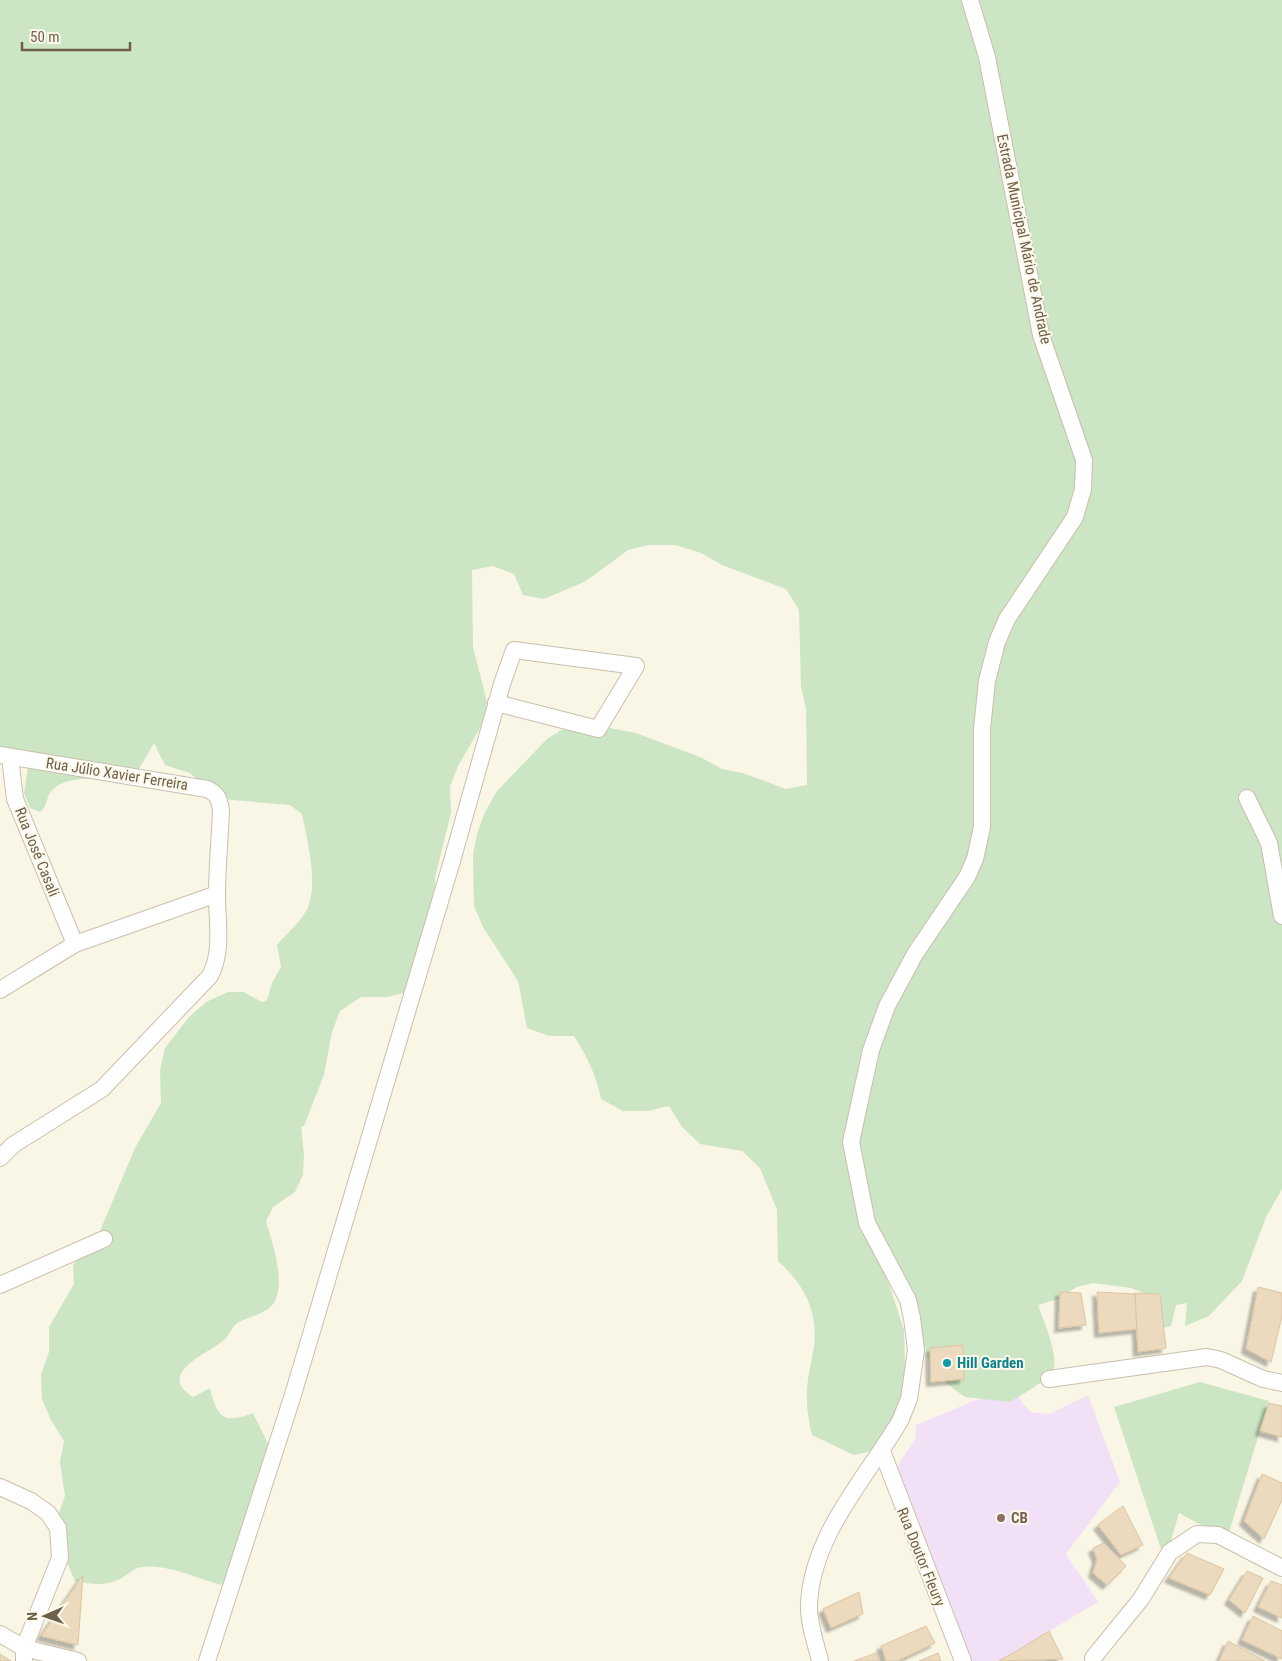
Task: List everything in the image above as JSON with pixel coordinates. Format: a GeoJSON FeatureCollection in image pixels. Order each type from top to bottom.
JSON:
{"type":"FeatureCollection","features":[{"type":"Feature","properties":{"kind":"street","name":"Estrada Municipal Mário de Andrade"},"geometry":{"type":"LineString","coordinates":[[820,1661],[808,1606],[812,1578],[820,1549],[854,1491],[900,1421],[908,1399],[916,1350],[908,1300],[867,1223],[851,1142],[871,1050],[887,1006],[915,954],[967,877],[975,859],[982,827],[982,729],[987,681],[997,642],[1007,619],[1075,517],[1083,489],[1084,460],[1042,335],[987,57],[970,0]]}},
{"type":"Feature","properties":{"kind":"street"},"geometry":{"type":"LineString","coordinates":[[207,1661],[292,1398],[452,861],[496,704],[514,650],[636,666],[598,729],[496,704]]}},
{"type":"Feature","properties":{"kind":"street","name":"Rua Júlio Xavier Ferreira"},"geometry":{"type":"LineString","coordinates":[[5,756],[208,789],[215,792],[219,798],[221,810],[217,894]]}},
{"type":"Feature","properties":{"kind":"street","name":"Rua José Casali"},"geometry":{"type":"LineString","coordinates":[[5,756],[15,799],[74,944]]}},
{"type":"Feature","properties":{"kind":"street"},"geometry":{"type":"LineString","coordinates":[[1247,798],[1269,843],[1282,916]]}},
{"type":"Feature","properties":{"kind":"street"},"geometry":{"type":"LineString","coordinates":[[0,990],[74,944],[217,894],[218,949],[216,965],[210,976],[102,1089],[13,1145],[0,1158]]}},
{"type":"Feature","properties":{"kind":"street"},"geometry":{"type":"LineString","coordinates":[[0,1285],[104,1239]]}},
{"type":"Feature","properties":{"kind":"street"},"geometry":{"type":"LineString","coordinates":[[1049,1380],[1207,1357],[1221,1360],[1263,1379],[1282,1383]]}},
{"type":"Feature","properties":{"kind":"street","name":"Rua Doutor Fleury"},"geometry":{"type":"LineString","coordinates":[[882,1451],[963,1661]]}},
{"type":"Feature","properties":{"kind":"street"},"geometry":{"type":"LineString","coordinates":[[0,1487],[31,1501],[48,1513],[58,1528],[60,1558],[24,1654]]}},
{"type":"Feature","properties":{"kind":"street"},"geometry":{"type":"LineString","coordinates":[[1093,1658],[1141,1599],[1170,1552],[1196,1534],[1218,1535],[1282,1568]]}},
{"type":"Feature","properties":{"kind":"street"},"geometry":{"type":"LineString","coordinates":[[0,1634],[24,1654],[78,1661]]}},
{"type":"Feature","properties":{"kind":"shaded area","name":"CB"},"geometry":{"type":"Polygon","coordinates":[[[1014,1384],[1022,1403],[1031,1412],[1049,1414],[1088,1395],[1120,1482],[1066,1554],[1098,1602],[999,1661],[968,1661],[892,1474],[915,1439],[916,1425],[1014,1384]]]}},
{"type":"Feature","properties":{"kind":"green space"},"geometry":{"type":"Polygon","coordinates":[[[0,0],[1282,0],[1282,1189],[1266,1217],[1242,1281],[1209,1316],[1185,1326],[1187,1303],[1176,1305],[1171,1326],[1163,1328],[1144,1293],[1131,1288],[1093,1283],[1077,1287],[1055,1300],[1038,1305],[1053,1349],[1054,1366],[1049,1376],[1010,1402],[965,1397],[947,1384],[930,1364],[913,1307],[885,1259],[887,1278],[904,1330],[905,1369],[900,1407],[876,1450],[854,1455],[812,1435],[809,1423],[807,1394],[814,1346],[814,1321],[802,1289],[778,1261],[777,1210],[760,1168],[742,1151],[700,1144],[682,1127],[669,1106],[648,1111],[623,1111],[601,1099],[590,1066],[574,1036],[549,1036],[527,1028],[518,981],[483,927],[474,906],[473,855],[477,834],[485,812],[497,791],[547,739],[568,726],[594,725],[636,733],[700,757],[722,769],[743,773],[786,789],[807,785],[806,708],[801,687],[799,610],[786,589],[722,565],[701,553],[675,545],[649,545],[628,550],[586,581],[544,599],[523,595],[514,574],[493,566],[472,570],[473,647],[487,702],[483,723],[458,766],[450,787],[451,813],[435,877],[436,928],[408,992],[387,997],[361,997],[340,1011],[332,1032],[324,1075],[304,1126],[301,1126],[304,1155],[303,1175],[295,1192],[273,1207],[266,1221],[275,1251],[279,1275],[277,1296],[273,1304],[261,1313],[237,1323],[225,1339],[189,1364],[182,1371],[180,1379],[183,1388],[193,1397],[210,1388],[215,1406],[223,1416],[235,1418],[253,1413],[275,1458],[228,1586],[174,1570],[152,1566],[138,1568],[113,1582],[92,1584],[75,1581],[66,1560],[57,1518],[65,1496],[60,1462],[64,1441],[51,1420],[42,1399],[41,1374],[49,1352],[49,1327],[74,1284],[73,1265],[100,1231],[135,1148],[161,1103],[160,1071],[165,1048],[189,1017],[206,1002],[228,992],[243,992],[262,1002],[267,1000],[272,983],[281,967],[277,945],[307,909],[312,888],[312,875],[302,814],[290,805],[218,797],[190,773],[165,765],[154,743],[136,774],[119,779],[84,779],[60,784],[49,794],[43,810],[40,812],[30,808],[24,793],[29,761],[0,756],[0,0]]]}},
{"type":"Feature","properties":{"kind":"green space"},"geometry":{"type":"Polygon","coordinates":[[[1200,1382],[1269,1401],[1227,1539],[1179,1513],[1165,1561],[1114,1407],[1200,1382]]]}},
{"type":"Feature","properties":{"kind":"building"},"geometry":{"type":"Polygon","coordinates":[[[1258,1287],[1282,1293],[1282,1316],[1271,1362],[1246,1349],[1258,1287]]]}},
{"type":"Feature","properties":{"kind":"building"},"geometry":{"type":"Polygon","coordinates":[[[1060,1292],[1081,1293],[1086,1325],[1059,1328],[1060,1292]]]}},
{"type":"Feature","properties":{"kind":"building"},"geometry":{"type":"Polygon","coordinates":[[[1097,1292],[1135,1294],[1137,1329],[1099,1333],[1097,1292]]]}},
{"type":"Feature","properties":{"kind":"building"},"geometry":{"type":"Polygon","coordinates":[[[1135,1293],[1160,1294],[1166,1348],[1138,1352],[1135,1293]]]}},
{"type":"Feature","properties":{"kind":"building","name":"Hill Garden"},"geometry":{"type":"Polygon","coordinates":[[[963,1345],[964,1379],[931,1382],[930,1348],[963,1345]]]}},
{"type":"Feature","properties":{"kind":"building"},"geometry":{"type":"Polygon","coordinates":[[[1269,1403],[1282,1406],[1282,1437],[1260,1431],[1269,1403]]]}},
{"type":"Feature","properties":{"kind":"building"},"geometry":{"type":"Polygon","coordinates":[[[1262,1474],[1282,1483],[1282,1500],[1264,1539],[1244,1521],[1262,1474]]]}},
{"type":"Feature","properties":{"kind":"building"},"geometry":{"type":"Polygon","coordinates":[[[1123,1506],[1143,1545],[1121,1555],[1098,1525],[1123,1506]]]}},
{"type":"Feature","properties":{"kind":"building"},"geometry":{"type":"Polygon","coordinates":[[[1104,1543],[1126,1566],[1107,1585],[1093,1573],[1097,1559],[1093,1548],[1104,1543]]]}},
{"type":"Feature","properties":{"kind":"building"},"geometry":{"type":"Polygon","coordinates":[[[1187,1553],[1224,1569],[1210,1595],[1169,1578],[1187,1553]]]}},
{"type":"Feature","properties":{"kind":"building"},"geometry":{"type":"Polygon","coordinates":[[[1247,1571],[1263,1578],[1245,1613],[1229,1600],[1247,1571]]]}},
{"type":"Feature","properties":{"kind":"building"},"geometry":{"type":"Polygon","coordinates":[[[83,1575],[78,1645],[41,1636],[83,1575]]]}},
{"type":"Feature","properties":{"kind":"building"},"geometry":{"type":"Polygon","coordinates":[[[1271,1581],[1282,1585],[1282,1618],[1258,1607],[1271,1581]]]}},
{"type":"Feature","properties":{"kind":"building"},"geometry":{"type":"Polygon","coordinates":[[[859,1592],[863,1614],[831,1628],[823,1609],[859,1592]]]}},
{"type":"Feature","properties":{"kind":"building"},"geometry":{"type":"Polygon","coordinates":[[[1253,1616],[1282,1631],[1282,1659],[1242,1640],[1253,1616]]]}},
{"type":"Feature","properties":{"kind":"building"},"geometry":{"type":"Polygon","coordinates":[[[926,1626],[935,1643],[897,1661],[886,1661],[881,1646],[926,1626]]]}},
{"type":"Feature","properties":{"kind":"building"},"geometry":{"type":"Polygon","coordinates":[[[1049,1631],[1063,1659],[999,1661],[1020,1649],[1049,1631]]]}},
{"type":"Feature","properties":{"kind":"building"},"geometry":{"type":"Polygon","coordinates":[[[1228,1641],[1265,1661],[1219,1661],[1228,1641]]]}},
{"type":"Feature","properties":{"kind":"building"},"geometry":{"type":"Polygon","coordinates":[[[876,1653],[879,1661],[854,1661],[876,1653]]]}},
{"type":"Feature","properties":{"kind":"building"},"geometry":{"type":"Polygon","coordinates":[[[938,1653],[941,1661],[919,1661],[938,1653]]]}},
{"type":"Feature","properties":{"kind":"building"},"geometry":{"type":"Polygon","coordinates":[[[0,1654],[11,1661],[0,1661],[0,1654]]]}},
{"type":"Feature","properties":{"kind":"place","name":"Hill Garden"},"geometry":{"type":"Point","coordinates":[947,1363]}},
{"type":"Feature","properties":{"kind":"place","name":"CB"},"geometry":{"type":"Point","coordinates":[1001,1518]}}]}
